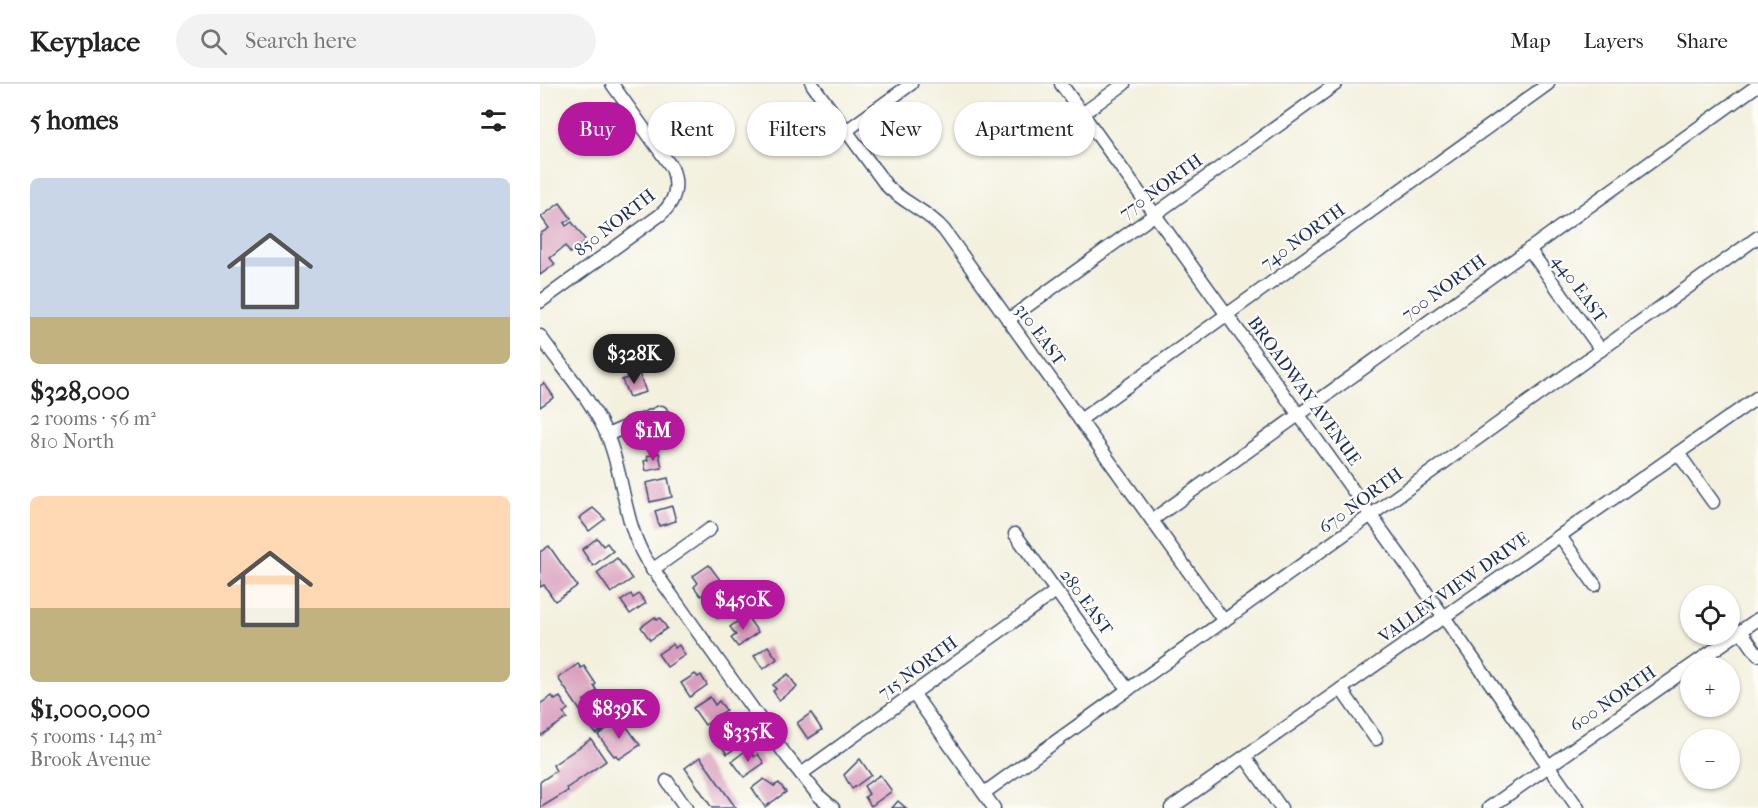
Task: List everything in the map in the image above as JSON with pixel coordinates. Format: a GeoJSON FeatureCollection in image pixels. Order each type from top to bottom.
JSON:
{"type":"FeatureCollection","features":[{"type":"Feature","properties":{"kind":"street","name":"850 NORTH"},"geometry":{"type":"LineString","coordinates":[[540,302],[665,211],[672,201],[676,188],[669,163],[612,84]]}},
{"type":"Feature","properties":{"kind":"street","name":"310 EAST"},"geometry":{"type":"LineString","coordinates":[[813,84],[826,102]]}},
{"type":"Feature","properties":{"kind":"street"},"geometry":{"type":"LineString","coordinates":[[847,130],[911,84]]}},
{"type":"Feature","properties":{"kind":"street","name":"BROADWAY AVENUE"},"geometry":{"type":"LineString","coordinates":[[1061,84],[1074,102]]}},
{"type":"Feature","properties":{"kind":"street"},"geometry":{"type":"LineString","coordinates":[[1095,105],[1124,84]]}},
{"type":"Feature","properties":{"kind":"street","name":"770 NORTH"},"geometry":{"type":"LineString","coordinates":[[1008,320],[1336,84]]}},
{"type":"Feature","properties":{"kind":"street","name":"740 NORTH"},"geometry":{"type":"LineString","coordinates":[[1080,420],[1548,84]]}},
{"type":"Feature","properties":{"kind":"street","name":"700 NORTH"},"geometry":{"type":"LineString","coordinates":[[1152,520],[1758,85]]}},
{"type":"Feature","properties":{"kind":"street","name":"310 EAST"},"geometry":{"type":"LineString","coordinates":[[847,132],[891,191],[940,226],[1224,621]]}},
{"type":"Feature","properties":{"kind":"street","name":"BROADWAY AVENUE"},"geometry":{"type":"LineString","coordinates":[[1095,132],[1372,515],[1578,808]]}},
{"type":"Feature","properties":{"kind":"street","name":"670 NORTH"},"geometry":{"type":"LineString","coordinates":[[984,793],[1758,237]]}},
{"type":"Feature","properties":{"kind":"street","name":"440 EAST"},"geometry":{"type":"LineString","coordinates":[[1529,249],[1601,350]]}},
{"type":"Feature","properties":{"kind":"street"},"geometry":{"type":"LineString","coordinates":[[540,336],[596,414],[607,435],[629,523],[652,570],[801,774],[833,808]]}},
{"type":"Feature","properties":{"kind":"street","name":"VALLEY VIEW DRIVE"},"geometry":{"type":"LineString","coordinates":[[1172,808],[1758,397]]}},
{"type":"Feature","properties":{"kind":"street"},"geometry":{"type":"LineString","coordinates":[[607,435],[661,412]]}},
{"type":"Feature","properties":{"kind":"street"},"geometry":{"type":"LineString","coordinates":[[1678,453],[1713,502]]}},
{"type":"Feature","properties":{"kind":"street"},"geometry":{"type":"LineString","coordinates":[[652,570],[710,528]]}},
{"type":"Feature","properties":{"kind":"street","name":"280 EAST"},"geometry":{"type":"LineString","coordinates":[[1015,534],[1128,690]]}},
{"type":"Feature","properties":{"kind":"street"},"geometry":{"type":"LineString","coordinates":[[1560,536],[1596,585]]}},
{"type":"Feature","properties":{"kind":"street","name":"715 NORTH"},"geometry":{"type":"LineString","coordinates":[[801,774],[1056,591]]}},
{"type":"Feature","properties":{"kind":"street","name":"600 NORTH"},"geometry":{"type":"LineString","coordinates":[[1740,631],[1758,619]]}},
{"type":"Feature","properties":{"kind":"street"},"geometry":{"type":"LineString","coordinates":[[1740,631],[1758,656]]}},
{"type":"Feature","properties":{"kind":"street","name":"600 NORTH"},"geometry":{"type":"LineString","coordinates":[[1489,808],[1720,645]]}},
{"type":"Feature","properties":{"kind":"street"},"geometry":{"type":"LineString","coordinates":[[1341,689],[1376,739]]}},
{"type":"Feature","properties":{"kind":"street"},"geometry":{"type":"LineString","coordinates":[[914,693],[994,808]]}},
{"type":"Feature","properties":{"kind":"street"},"geometry":{"type":"LineString","coordinates":[[1245,757],[1281,808]]}},
{"type":"Feature","properties":{"kind":"street"},"geometry":{"type":"LineString","coordinates":[[667,781],[686,808]]}},
{"type":"Feature","properties":{"kind":"building"},"geometry":{"type":"Polygon","coordinates":[[[560,203],[571,218],[564,223],[566,226],[572,222],[586,241],[570,253],[565,246],[550,258],[555,264],[540,275],[540,234],[549,228],[541,217],[560,203]]]}},
{"type":"Feature","properties":{"kind":"building"},"geometry":{"type":"Polygon","coordinates":[[[639,373],[646,392],[629,397],[622,380],[639,373]]]}},
{"type":"Feature","properties":{"kind":"building"},"geometry":{"type":"Polygon","coordinates":[[[544,383],[554,397],[540,407],[540,386],[544,383]]]}},
{"type":"Feature","properties":{"kind":"building"},"geometry":{"type":"Polygon","coordinates":[[[659,453],[662,468],[646,471],[644,461],[648,460],[647,456],[659,453]]]}},
{"type":"Feature","properties":{"kind":"building"},"geometry":{"type":"Polygon","coordinates":[[[668,478],[672,497],[650,502],[646,483],[668,478]]]}},
{"type":"Feature","properties":{"kind":"building"},"geometry":{"type":"Polygon","coordinates":[[[672,506],[676,521],[659,526],[655,511],[672,506]]]}},
{"type":"Feature","properties":{"kind":"building"},"geometry":{"type":"Polygon","coordinates":[[[593,508],[605,519],[589,531],[579,518],[593,508]]]}},
{"type":"Feature","properties":{"kind":"building"},"geometry":{"type":"Polygon","coordinates":[[[597,538],[603,546],[607,543],[613,551],[593,566],[582,550],[597,538]]]}},
{"type":"Feature","properties":{"kind":"building"},"geometry":{"type":"Polygon","coordinates":[[[549,546],[577,586],[555,601],[544,585],[540,587],[540,552],[549,546]]]}},
{"type":"Feature","properties":{"kind":"building"},"geometry":{"type":"Polygon","coordinates":[[[617,558],[632,579],[611,593],[597,573],[617,558]]]}},
{"type":"Feature","properties":{"kind":"building"},"geometry":{"type":"Polygon","coordinates":[[[709,565],[721,581],[701,596],[694,587],[698,583],[693,576],[709,565]]]}},
{"type":"Feature","properties":{"kind":"building"},"geometry":{"type":"Polygon","coordinates":[[[725,587],[738,604],[717,618],[710,609],[714,606],[709,598],[725,587]]]}},
{"type":"Feature","properties":{"kind":"building"},"geometry":{"type":"Polygon","coordinates":[[[631,594],[633,598],[639,594],[646,603],[630,614],[621,601],[631,594]]]}},
{"type":"Feature","properties":{"kind":"building"},"geometry":{"type":"Polygon","coordinates":[[[746,615],[758,632],[738,647],[731,638],[736,635],[730,627],[746,615]]]}},
{"type":"Feature","properties":{"kind":"building"},"geometry":{"type":"Polygon","coordinates":[[[655,617],[657,620],[660,618],[667,628],[650,640],[641,627],[655,617]]]}},
{"type":"Feature","properties":{"kind":"building"},"geometry":{"type":"Polygon","coordinates":[[[673,644],[675,648],[679,645],[685,655],[667,667],[658,654],[673,644]]]}},
{"type":"Feature","properties":{"kind":"building"},"geometry":{"type":"Polygon","coordinates":[[[768,646],[777,659],[763,669],[754,656],[768,646]]]}},
{"type":"Feature","properties":{"kind":"building"},"geometry":{"type":"Polygon","coordinates":[[[578,664],[581,668],[584,666],[596,684],[594,686],[597,691],[583,701],[596,693],[616,721],[596,734],[558,678],[578,664]]]}},
{"type":"Feature","properties":{"kind":"building"},"geometry":{"type":"Polygon","coordinates":[[[695,674],[698,677],[701,675],[707,685],[690,697],[681,683],[695,674]]]}},
{"type":"Feature","properties":{"kind":"building"},"geometry":{"type":"Polygon","coordinates":[[[788,674],[797,687],[779,700],[773,691],[776,689],[773,685],[788,674]]]}},
{"type":"Feature","properties":{"kind":"building"},"geometry":{"type":"Polygon","coordinates":[[[552,696],[555,700],[560,697],[568,709],[563,713],[567,718],[540,736],[540,704],[552,696]]]}},
{"type":"Feature","properties":{"kind":"building"},"geometry":{"type":"Polygon","coordinates":[[[710,697],[715,705],[719,701],[726,710],[705,725],[693,708],[710,697]]]}},
{"type":"Feature","properties":{"kind":"building"},"geometry":{"type":"Polygon","coordinates":[[[811,713],[822,730],[808,739],[797,723],[811,713]]]}},
{"type":"Feature","properties":{"kind":"building"},"geometry":{"type":"Polygon","coordinates":[[[732,718],[748,739],[727,754],[712,733],[732,718]]]}},
{"type":"Feature","properties":{"kind":"building"},"geometry":{"type":"Polygon","coordinates":[[[619,720],[622,725],[624,723],[640,745],[619,759],[598,735],[619,720]]]}},
{"type":"Feature","properties":{"kind":"building"},"geometry":{"type":"Polygon","coordinates":[[[591,739],[606,761],[567,788],[568,791],[540,808],[540,782],[556,771],[553,765],[591,739]]]}},
{"type":"Feature","properties":{"kind":"building"},"geometry":{"type":"Polygon","coordinates":[[[748,749],[754,757],[758,754],[764,763],[744,777],[732,761],[748,749]]]}},
{"type":"Feature","properties":{"kind":"building"},"geometry":{"type":"Polygon","coordinates":[[[700,757],[736,808],[712,808],[685,768],[700,757]]]}},
{"type":"Feature","properties":{"kind":"building"},"geometry":{"type":"Polygon","coordinates":[[[860,759],[871,775],[852,789],[844,775],[860,759]]]}},
{"type":"Feature","properties":{"kind":"building"},"geometry":{"type":"Polygon","coordinates":[[[880,775],[892,791],[871,806],[865,797],[869,794],[864,786],[880,775]]]}},
{"type":"Feature","properties":{"kind":"building"},"geometry":{"type":"Polygon","coordinates":[[[764,779],[774,786],[779,783],[786,792],[765,807],[752,788],[764,779]]]}},
{"type":"Feature","properties":{"kind":"building"},"geometry":{"type":"Polygon","coordinates":[[[898,801],[906,808],[892,808],[898,801]]]}}]}
